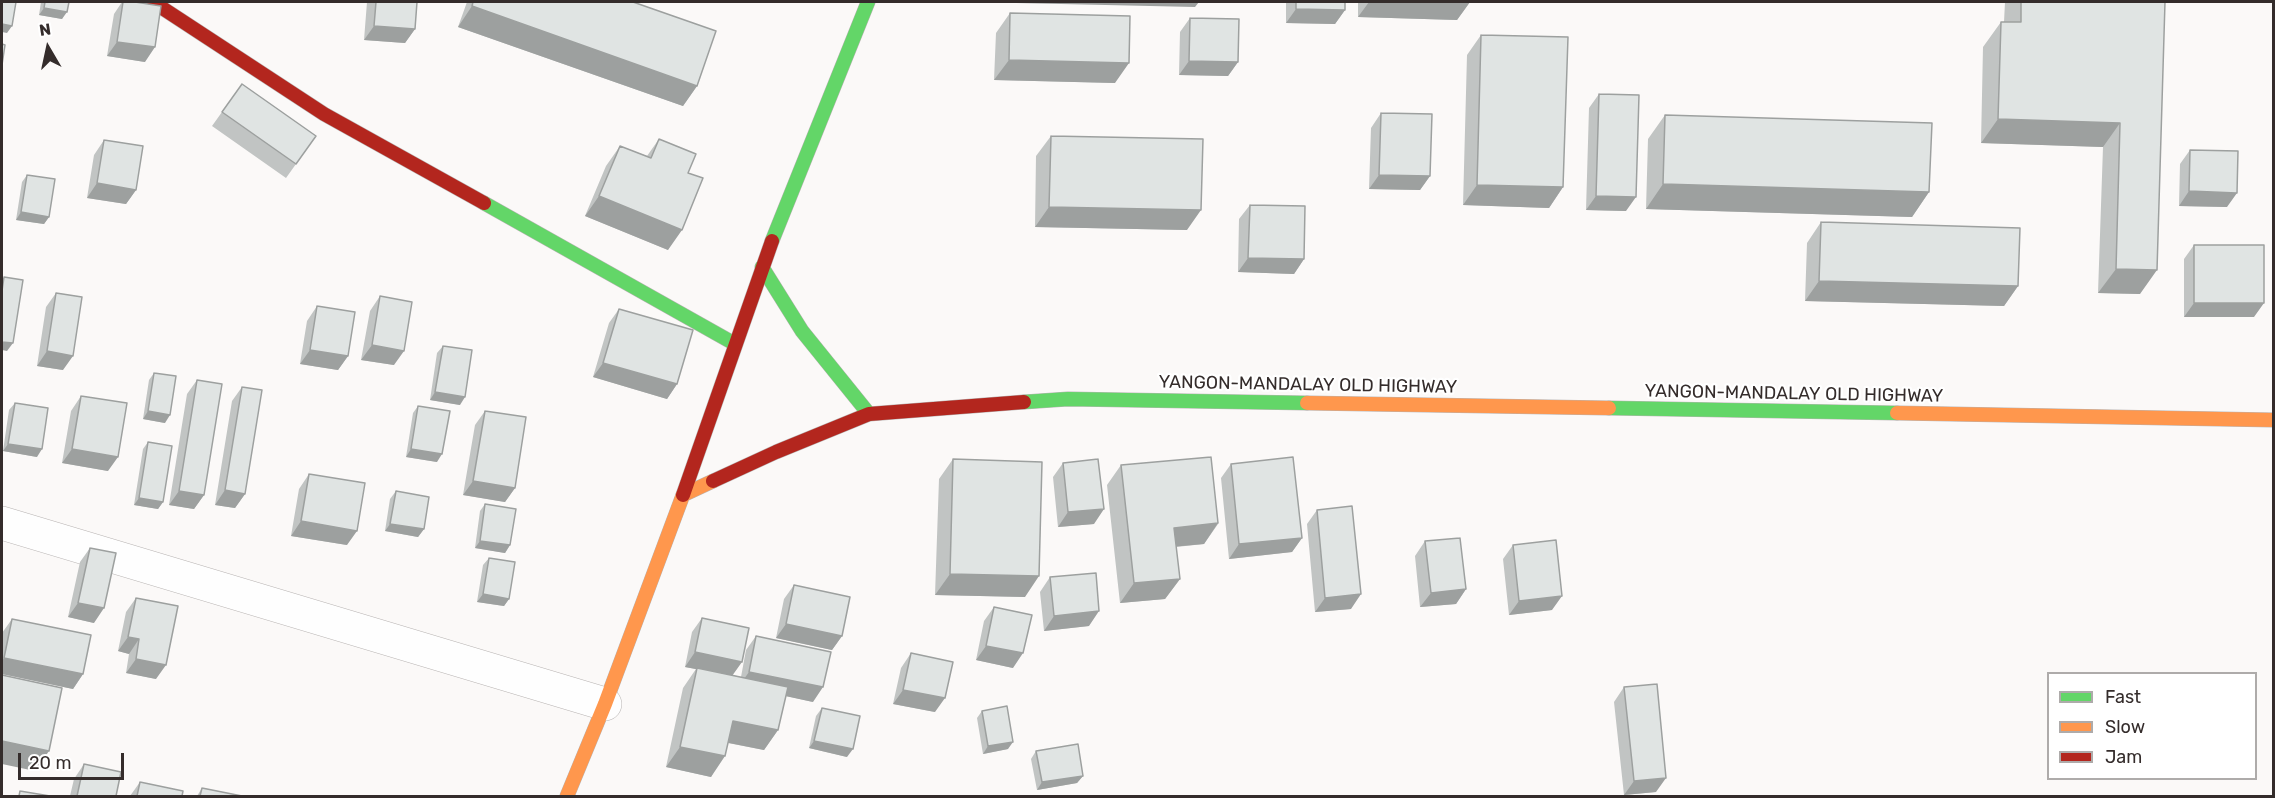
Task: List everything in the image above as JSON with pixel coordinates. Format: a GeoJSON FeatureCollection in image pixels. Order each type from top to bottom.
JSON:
{"type":"FeatureCollection","features":[{"type":"Feature","properties":{"kind":"main road"},"geometry":{"type":"LineString","coordinates":[[153,2],[324,114],[735,344]]}},
{"type":"Feature","properties":{"kind":"main road"},"geometry":{"type":"LineString","coordinates":[[567,796],[605,704],[683,495],[762,267],[868,2]]}},
{"type":"Feature","properties":{"kind":"main road"},"geometry":{"type":"LineString","coordinates":[[762,267],[802,331],[869,414]]}},
{"type":"Feature","properties":{"kind":"main road","name":"YANGON-MANDALAY OLD HIGHWAY"},"geometry":{"type":"LineString","coordinates":[[683,495],[776,452],[869,414],[1068,399],[2274,420]]}},
{"type":"Feature","properties":{"kind":"street"},"geometry":{"type":"LineString","coordinates":[[2,523],[605,704]]}},
{"type":"Feature","properties":{"kind":"building"},"geometry":{"type":"Polygon","coordinates":[[[2,2],[16,2],[12,26],[2,24],[2,2]]]}},
{"type":"Feature","properties":{"kind":"building"},"geometry":{"type":"Polygon","coordinates":[[[45,2],[69,2],[67,12],[44,8],[45,2]]]}},
{"type":"Feature","properties":{"kind":"building"},"geometry":{"type":"Polygon","coordinates":[[[123,2],[161,6],[155,47],[117,42],[123,2]]]}},
{"type":"Feature","properties":{"kind":"building"},"geometry":{"type":"Polygon","coordinates":[[[376,2],[417,2],[415,29],[374,26],[376,2]]]}},
{"type":"Feature","properties":{"kind":"building"},"geometry":{"type":"Polygon","coordinates":[[[473,2],[633,2],[716,31],[697,86],[472,6],[473,2]]]}},
{"type":"Feature","properties":{"kind":"building"},"geometry":{"type":"Polygon","coordinates":[[[1296,2],[1345,2],[1345,10],[1296,9],[1296,2]]]}},
{"type":"Feature","properties":{"kind":"building"},"geometry":{"type":"Polygon","coordinates":[[[2021,2],[2165,2],[2157,270],[2116,269],[2120,123],[1998,119],[2001,22],[2021,22],[2021,2]]]}},
{"type":"Feature","properties":{"kind":"building"},"geometry":{"type":"Polygon","coordinates":[[[1010,13],[1130,16],[1129,63],[1009,60],[1010,13]]]}},
{"type":"Feature","properties":{"kind":"building"},"geometry":{"type":"Polygon","coordinates":[[[1190,18],[1239,19],[1238,62],[1189,61],[1190,18]]]}},
{"type":"Feature","properties":{"kind":"building"},"geometry":{"type":"Polygon","coordinates":[[[1481,35],[1568,37],[1563,187],[1477,185],[1481,35]]]}},
{"type":"Feature","properties":{"kind":"building"},"geometry":{"type":"Polygon","coordinates":[[[2,44],[5,45],[2,65],[2,44]]]}},
{"type":"Feature","properties":{"kind":"building"},"geometry":{"type":"Polygon","coordinates":[[[242,84],[316,136],[296,164],[222,112],[242,84]]]}},
{"type":"Feature","properties":{"kind":"building"},"geometry":{"type":"Polygon","coordinates":[[[1599,94],[1639,95],[1636,197],[1596,196],[1599,94]]]}},
{"type":"Feature","properties":{"kind":"building"},"geometry":{"type":"Polygon","coordinates":[[[1381,113],[1432,114],[1430,176],[1379,175],[1381,113]]]}},
{"type":"Feature","properties":{"kind":"building"},"geometry":{"type":"Polygon","coordinates":[[[1665,115],[1932,123],[1929,192],[1663,184],[1665,115]]]}},
{"type":"Feature","properties":{"kind":"building"},"geometry":{"type":"Polygon","coordinates":[[[1051,136],[1203,139],[1201,210],[1049,207],[1051,136]]]}},
{"type":"Feature","properties":{"kind":"building"},"geometry":{"type":"Polygon","coordinates":[[[659,139],[696,154],[688,173],[703,178],[682,230],[599,196],[620,146],[651,158],[659,139]]]}},
{"type":"Feature","properties":{"kind":"building"},"geometry":{"type":"Polygon","coordinates":[[[104,140],[143,146],[136,190],[97,183],[104,140]]]}},
{"type":"Feature","properties":{"kind":"building"},"geometry":{"type":"Polygon","coordinates":[[[2190,150],[2238,151],[2237,193],[2189,191],[2190,150]]]}},
{"type":"Feature","properties":{"kind":"building"},"geometry":{"type":"Polygon","coordinates":[[[27,175],[55,179],[49,217],[21,212],[27,175]]]}},
{"type":"Feature","properties":{"kind":"building"},"geometry":{"type":"Polygon","coordinates":[[[1250,205],[1305,206],[1304,259],[1248,258],[1250,205]]]}},
{"type":"Feature","properties":{"kind":"building"},"geometry":{"type":"Polygon","coordinates":[[[1821,222],[2020,228],[2018,286],[1819,281],[1821,222]]]}},
{"type":"Feature","properties":{"kind":"building"},"geometry":{"type":"Polygon","coordinates":[[[2194,245],[2264,245],[2264,303],[2194,303],[2194,245]]]}},
{"type":"Feature","properties":{"kind":"building"},"geometry":{"type":"Polygon","coordinates":[[[4,277],[23,280],[13,343],[2,342],[4,277]]]}},
{"type":"Feature","properties":{"kind":"building"},"geometry":{"type":"Polygon","coordinates":[[[56,293],[82,297],[73,356],[47,351],[56,293]]]}},
{"type":"Feature","properties":{"kind":"building"},"geometry":{"type":"Polygon","coordinates":[[[380,296],[412,302],[404,351],[372,345],[380,296]]]}},
{"type":"Feature","properties":{"kind":"building"},"geometry":{"type":"Polygon","coordinates":[[[317,306],[355,312],[348,356],[310,350],[317,306]]]}},
{"type":"Feature","properties":{"kind":"building"},"geometry":{"type":"Polygon","coordinates":[[[619,309],[693,330],[677,384],[603,363],[619,309]]]}},
{"type":"Feature","properties":{"kind":"building"},"geometry":{"type":"Polygon","coordinates":[[[443,346],[472,350],[465,397],[435,392],[443,346]]]}},
{"type":"Feature","properties":{"kind":"building"},"geometry":{"type":"Polygon","coordinates":[[[154,373],[176,376],[170,415],[148,411],[154,373]]]}},
{"type":"Feature","properties":{"kind":"building"},"geometry":{"type":"Polygon","coordinates":[[[197,380],[222,384],[204,495],[179,491],[197,380]]]}},
{"type":"Feature","properties":{"kind":"building"},"geometry":{"type":"Polygon","coordinates":[[[242,387],[262,390],[245,494],[225,490],[242,387]]]}},
{"type":"Feature","properties":{"kind":"building"},"geometry":{"type":"Polygon","coordinates":[[[81,396],[127,403],[118,457],[72,449],[81,396]]]}},
{"type":"Feature","properties":{"kind":"building"},"geometry":{"type":"Polygon","coordinates":[[[15,403],[48,408],[42,449],[8,444],[15,403]]]}},
{"type":"Feature","properties":{"kind":"building"},"geometry":{"type":"Polygon","coordinates":[[[418,406],[450,411],[442,454],[411,449],[418,406]]]}},
{"type":"Feature","properties":{"kind":"building"},"geometry":{"type":"Polygon","coordinates":[[[485,411],[526,417],[515,488],[473,481],[485,411]]]}},
{"type":"Feature","properties":{"kind":"building"},"geometry":{"type":"Polygon","coordinates":[[[148,442],[172,446],[163,502],[139,498],[148,442]]]}},
{"type":"Feature","properties":{"kind":"building"},"geometry":{"type":"Polygon","coordinates":[[[1211,457],[1218,523],[1174,528],[1180,579],[1134,583],[1121,465],[1211,457]]]}},
{"type":"Feature","properties":{"kind":"building"},"geometry":{"type":"Polygon","coordinates":[[[1293,457],[1302,538],[1239,544],[1231,464],[1293,457]]]}},
{"type":"Feature","properties":{"kind":"building"},"geometry":{"type":"Polygon","coordinates":[[[953,459],[1042,462],[1039,576],[950,574],[953,459]]]}},
{"type":"Feature","properties":{"kind":"building"},"geometry":{"type":"Polygon","coordinates":[[[1098,459],[1104,509],[1068,512],[1063,463],[1098,459]]]}},
{"type":"Feature","properties":{"kind":"building"},"geometry":{"type":"Polygon","coordinates":[[[309,474],[365,483],[357,531],[301,521],[309,474]]]}},
{"type":"Feature","properties":{"kind":"building"},"geometry":{"type":"Polygon","coordinates":[[[396,491],[429,497],[424,529],[390,524],[396,491]]]}},
{"type":"Feature","properties":{"kind":"building"},"geometry":{"type":"Polygon","coordinates":[[[485,504],[516,509],[510,545],[480,541],[485,504]]]}},
{"type":"Feature","properties":{"kind":"building"},"geometry":{"type":"Polygon","coordinates":[[[1352,506],[1361,594],[1325,598],[1317,510],[1352,506]]]}},
{"type":"Feature","properties":{"kind":"building"},"geometry":{"type":"Polygon","coordinates":[[[1460,538],[1466,589],[1431,593],[1425,541],[1460,538]]]}},
{"type":"Feature","properties":{"kind":"building"},"geometry":{"type":"Polygon","coordinates":[[[1556,540],[1562,596],[1519,601],[1513,545],[1556,540]]]}},
{"type":"Feature","properties":{"kind":"building"},"geometry":{"type":"Polygon","coordinates":[[[90,548],[116,553],[104,608],[78,603],[90,548]]]}},
{"type":"Feature","properties":{"kind":"building"},"geometry":{"type":"Polygon","coordinates":[[[489,558],[515,562],[509,599],[483,594],[489,558]]]}},
{"type":"Feature","properties":{"kind":"building"},"geometry":{"type":"Polygon","coordinates":[[[1096,573],[1099,611],[1054,616],[1050,577],[1096,573]]]}},
{"type":"Feature","properties":{"kind":"building"},"geometry":{"type":"Polygon","coordinates":[[[794,585],[850,597],[842,636],[786,624],[794,585]]]}},
{"type":"Feature","properties":{"kind":"building"},"geometry":{"type":"Polygon","coordinates":[[[136,598],[178,606],[166,665],[136,659],[139,639],[128,637],[136,598]]]}},
{"type":"Feature","properties":{"kind":"building"},"geometry":{"type":"Polygon","coordinates":[[[994,607],[1032,615],[1023,653],[986,646],[994,607]]]}},
{"type":"Feature","properties":{"kind":"building"},"geometry":{"type":"Polygon","coordinates":[[[702,618],[749,628],[742,662],[695,652],[702,618]]]}},
{"type":"Feature","properties":{"kind":"building"},"geometry":{"type":"Polygon","coordinates":[[[12,619],[91,635],[83,674],[4,658],[12,619]]]}},
{"type":"Feature","properties":{"kind":"building"},"geometry":{"type":"Polygon","coordinates":[[[756,636],[831,652],[823,687],[749,672],[756,636]]]}},
{"type":"Feature","properties":{"kind":"building"},"geometry":{"type":"Polygon","coordinates":[[[911,653],[953,662],[945,698],[903,690],[911,653]]]}},
{"type":"Feature","properties":{"kind":"building"},"geometry":{"type":"Polygon","coordinates":[[[697,668],[788,687],[778,730],[733,721],[725,756],[680,747],[697,668]]]}},
{"type":"Feature","properties":{"kind":"building"},"geometry":{"type":"Polygon","coordinates":[[[2,675],[62,688],[49,751],[2,741],[2,675]]]}},
{"type":"Feature","properties":{"kind":"building"},"geometry":{"type":"Polygon","coordinates":[[[1657,684],[1666,778],[1634,781],[1624,687],[1657,684]]]}},
{"type":"Feature","properties":{"kind":"building"},"geometry":{"type":"Polygon","coordinates":[[[1007,706],[1013,742],[988,746],[982,711],[1007,706]]]}},
{"type":"Feature","properties":{"kind":"building"},"geometry":{"type":"Polygon","coordinates":[[[822,708],[860,716],[853,749],[814,741],[822,708]]]}},
{"type":"Feature","properties":{"kind":"building"},"geometry":{"type":"Polygon","coordinates":[[[1078,744],[1083,776],[1042,782],[1036,751],[1078,744]]]}},
{"type":"Feature","properties":{"kind":"building"},"geometry":{"type":"Polygon","coordinates":[[[84,764],[121,772],[116,796],[77,796],[84,764]]]}},
{"type":"Feature","properties":{"kind":"building"},"geometry":{"type":"Polygon","coordinates":[[[140,782],[183,791],[182,796],[137,796],[140,782]]]}},
{"type":"Feature","properties":{"kind":"building"},"geometry":{"type":"Polygon","coordinates":[[[202,788],[242,796],[200,796],[202,788]]]}},
{"type":"Feature","properties":{"kind":"building"},"geometry":{"type":"Polygon","coordinates":[[[20,791],[50,796],[19,796],[20,791]]]}},
{"type":"Feature","properties":{"kind":"traffic: fast"},"geometry":{"type":"LineString","coordinates":[[772,241],[868,2]]}},
{"type":"Feature","properties":{"kind":"traffic: fast"},"geometry":{"type":"LineString","coordinates":[[484,203],[735,344]]}},
{"type":"Feature","properties":{"kind":"traffic: fast"},"geometry":{"type":"LineString","coordinates":[[762,267],[802,331],[869,414]]}},
{"type":"Feature","properties":{"kind":"traffic: fast"},"geometry":{"type":"LineString","coordinates":[[1024,402],[1068,399],[1307,403]]}},
{"type":"Feature","properties":{"kind":"traffic: fast"},"geometry":{"type":"LineString","coordinates":[[1609,408],[1897,413]]}},
{"type":"Feature","properties":{"kind":"traffic: slow"},"geometry":{"type":"LineString","coordinates":[[1307,403],[1609,408]]}},
{"type":"Feature","properties":{"kind":"traffic: slow"},"geometry":{"type":"LineString","coordinates":[[1897,413],[2274,420]]}},
{"type":"Feature","properties":{"kind":"traffic: slow"},"geometry":{"type":"LineString","coordinates":[[567,796],[605,704],[683,495],[713,481]]}},
{"type":"Feature","properties":{"kind":"traffic: jam"},"geometry":{"type":"LineString","coordinates":[[153,2],[324,114],[484,203]]}},
{"type":"Feature","properties":{"kind":"traffic: jam"},"geometry":{"type":"LineString","coordinates":[[683,495],[772,241]]}},
{"type":"Feature","properties":{"kind":"traffic: jam"},"geometry":{"type":"LineString","coordinates":[[713,481],[869,414],[1024,402]]}}]}
